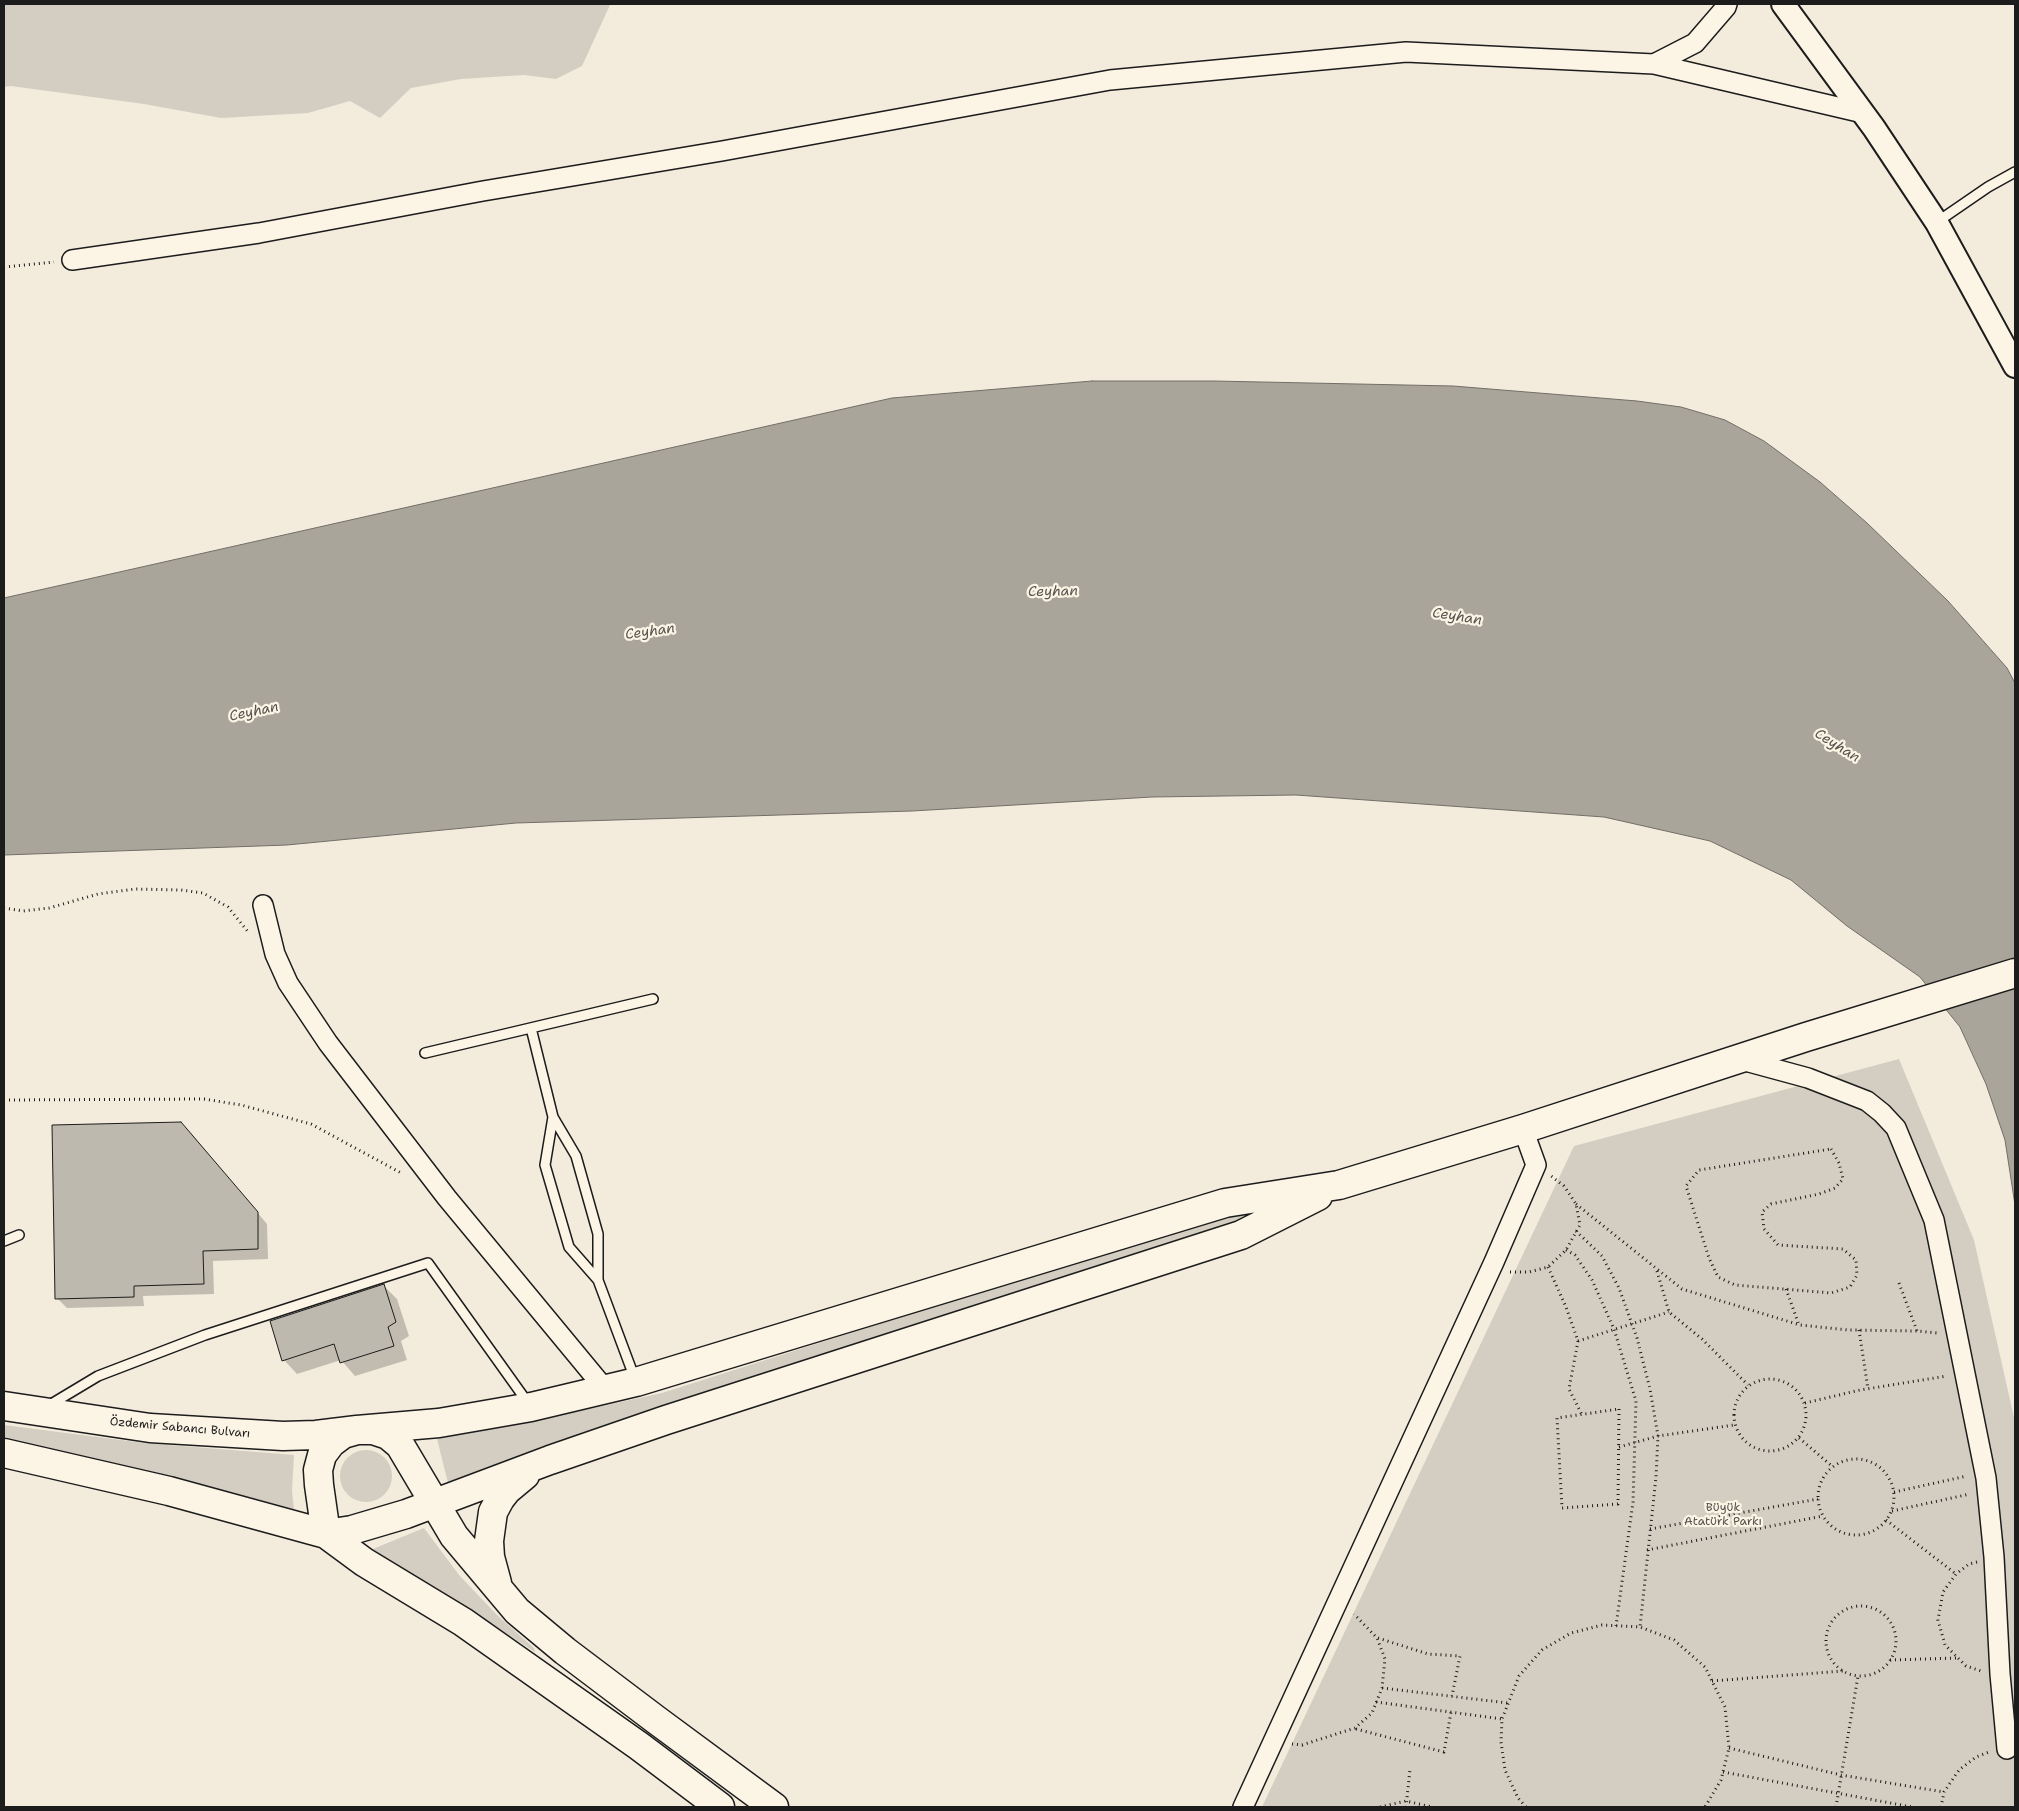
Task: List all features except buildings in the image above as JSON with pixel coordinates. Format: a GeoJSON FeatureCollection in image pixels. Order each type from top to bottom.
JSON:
{"type":"FeatureCollection","features":[{"type":"Feature","properties":{"kind":"main road"},"geometry":{"type":"LineString","coordinates":[[326,1534],[318,1470],[322,1455],[331,1443],[343,1434],[357,1430],[439,1423],[531,1407],[636,1382],[1225,1203],[1339,1185],[2015,973]]}},
{"type":"Feature","properties":{"kind":"main road"},"geometry":{"type":"LineString","coordinates":[[326,1534],[352,1530],[434,1504],[550,1460],[666,1420],[1241,1235],[1339,1185]]}},
{"type":"Feature","properties":{"kind":"main road","name":"Özdemir Sabancı Bulvarı"},"geometry":{"type":"LineString","coordinates":[[4,1406],[150,1428],[201,1432],[283,1436],[316,1435],[357,1430]]}},
{"type":"Feature","properties":{"kind":"main road"},"geometry":{"type":"LineString","coordinates":[[357,1430],[373,1430],[388,1435],[400,1445],[454,1536],[517,1611],[565,1651],[774,1807]]}},
{"type":"Feature","properties":{"kind":"main road"},"geometry":{"type":"LineString","coordinates":[[4,1453],[169,1491],[326,1534],[364,1562],[464,1622],[720,1807]]}},
{"type":"Feature","properties":{"kind":"main road"},"geometry":{"type":"LineString","coordinates":[[500,1592],[490,1557],[489,1541],[493,1512],[500,1499],[515,1482],[550,1460]]}},
{"type":"Feature","properties":{"kind":"street"},"geometry":{"type":"LineString","coordinates":[[1654,64],[1695,43],[1727,4]]}},
{"type":"Feature","properties":{"kind":"street"},"geometry":{"type":"LineString","coordinates":[[1789,8],[1937,222],[2015,366]]}},
{"type":"Feature","properties":{"kind":"street"},"geometry":{"type":"LineString","coordinates":[[72,260],[259,233],[1110,80],[1406,52],[1654,64],[1863,113]]}},
{"type":"Feature","properties":{"kind":"street"},"geometry":{"type":"LineString","coordinates":[[263,905],[275,954],[288,983],[328,1043],[447,1198],[605,1389]]}},
{"type":"Feature","properties":{"kind":"street"},"geometry":{"type":"LineString","coordinates":[[1738,1059],[1808,1078],[1867,1101],[1882,1113],[1896,1128],[1934,1220],[1955,1334],[1966,1372],[1986,1481],[1994,1557],[2000,1674],[2007,1749]]}},
{"type":"Feature","properties":{"kind":"street"},"geometry":{"type":"LineString","coordinates":[[1243,1807],[1494,1262],[1536,1165],[1522,1129]]}},
{"type":"Feature","properties":{"kind":"lane"},"geometry":{"type":"LineString","coordinates":[[1937,222],[1988,187],[2015,172]]}},
{"type":"Feature","properties":{"kind":"lane"},"geometry":{"type":"LineString","coordinates":[[425,1054],[653,999]]}},
{"type":"Feature","properties":{"kind":"lane"},"geometry":{"type":"LineString","coordinates":[[531,1028],[553,1117],[576,1156],[598,1234],[598,1280],[636,1382]]}},
{"type":"Feature","properties":{"kind":"lane"},"geometry":{"type":"LineString","coordinates":[[553,1117],[545,1164],[569,1247],[598,1280]]}},
{"type":"Feature","properties":{"kind":"lane"},"geometry":{"type":"LineString","coordinates":[[4,1241],[20,1235]]}},
{"type":"Feature","properties":{"kind":"lane"},"geometry":{"type":"LineString","coordinates":[[38,1412],[98,1376],[205,1335],[428,1263],[531,1407]]}},
{"type":"Feature","properties":{"kind":"path"},"geometry":{"type":"LineString","coordinates":[[4,267],[72,260]]}},
{"type":"Feature","properties":{"kind":"path"},"geometry":{"type":"LineString","coordinates":[[4,908],[23,911],[49,908],[98,894],[135,889],[203,893],[228,907],[257,943],[275,954]]}},
{"type":"Feature","properties":{"kind":"path"},"geometry":{"type":"LineString","coordinates":[[4,1100],[204,1099],[241,1105],[311,1124],[406,1176]]}},
{"type":"Feature","properties":{"kind":"path"},"geometry":{"type":"LineString","coordinates":[[1831,1149],[1840,1163],[1843,1179],[1835,1188],[1819,1194],[1771,1204],[1762,1212],[1764,1229],[1778,1245],[1843,1250],[1856,1260],[1857,1276],[1850,1287],[1831,1293],[1786,1290],[1735,1286],[1718,1277],[1709,1258],[1686,1186],[1699,1170],[1831,1149]]}},
{"type":"Feature","properties":{"kind":"path"},"geometry":{"type":"LineString","coordinates":[[1536,1165],[1564,1186],[1576,1204],[1682,1289],[1800,1325],[1859,1330],[1917,1330],[1955,1334]]}},
{"type":"Feature","properties":{"kind":"path"},"geometry":{"type":"LineString","coordinates":[[1494,1262],[1509,1272],[1530,1272],[1548,1267],[1566,1250],[1580,1225],[1576,1204]]}},
{"type":"Feature","properties":{"kind":"path"},"geometry":{"type":"LineString","coordinates":[[1576,1231],[1602,1256],[1619,1288],[1650,1389],[1658,1436],[1656,1477],[1640,1627]]}},
{"type":"Feature","properties":{"kind":"path"},"geometry":{"type":"LineString","coordinates":[[1566,1250],[1575,1255],[1592,1280],[1614,1329],[1636,1402],[1633,1502],[1616,1626]]}},
{"type":"Feature","properties":{"kind":"path"},"geometry":{"type":"LineString","coordinates":[[1548,1267],[1566,1307],[1578,1341],[1569,1389],[1582,1415]]}},
{"type":"Feature","properties":{"kind":"path"},"geometry":{"type":"LineString","coordinates":[[1657,1270],[1669,1312],[1702,1339],[1748,1386]]}},
{"type":"Feature","properties":{"kind":"path"},"geometry":{"type":"LineString","coordinates":[[1899,1283],[1917,1330]]}},
{"type":"Feature","properties":{"kind":"path"},"geometry":{"type":"LineString","coordinates":[[1786,1290],[1800,1325]]}},
{"type":"Feature","properties":{"kind":"path"},"geometry":{"type":"LineString","coordinates":[[1578,1341],[1669,1312]]}},
{"type":"Feature","properties":{"kind":"path"},"geometry":{"type":"LineString","coordinates":[[1859,1330],[1868,1389]]}},
{"type":"Feature","properties":{"kind":"path"},"geometry":{"type":"LineString","coordinates":[[1805,1402],[1966,1372]]}},
{"type":"Feature","properties":{"kind":"path"},"geometry":{"type":"LineString","coordinates":[[1763,1379],[1781,1380],[1797,1390],[1805,1402],[1806,1424],[1798,1438],[1794,1443],[1777,1451],[1757,1450],[1743,1441],[1734,1425],[1733,1416],[1736,1401],[1748,1386],[1763,1379]]}},
{"type":"Feature","properties":{"kind":"path"},"geometry":{"type":"LineString","coordinates":[[1619,1410],[1619,1447],[1618,1504],[1562,1508],[1557,1418],[1619,1410]]}},
{"type":"Feature","properties":{"kind":"path"},"geometry":{"type":"LineString","coordinates":[[1619,1447],[1658,1436],[1734,1425]]}},
{"type":"Feature","properties":{"kind":"path"},"geometry":{"type":"LineString","coordinates":[[1798,1438],[1833,1468]]}},
{"type":"Feature","properties":{"kind":"path"},"geometry":{"type":"LineString","coordinates":[[1860,1460],[1877,1465],[1888,1476],[1894,1492],[1892,1511],[1882,1526],[1869,1534],[1852,1535],[1836,1530],[1823,1516],[1818,1499],[1823,1479],[1833,1468],[1845,1461],[1860,1460]]}},
{"type":"Feature","properties":{"kind":"path"},"geometry":{"type":"LineString","coordinates":[[1894,1492],[1986,1481]]}},
{"type":"Feature","properties":{"kind":"path"},"geometry":{"type":"LineString","coordinates":[[1892,1511],[1986,1481]]}},
{"type":"Feature","properties":{"kind":"path"},"geometry":{"type":"LineString","coordinates":[[1650,1529],[1818,1499]]}},
{"type":"Feature","properties":{"kind":"path"},"geometry":{"type":"LineString","coordinates":[[1647,1550],[1823,1516]]}},
{"type":"Feature","properties":{"kind":"path"},"geometry":{"type":"LineString","coordinates":[[1886,1520],[1956,1574]]}},
{"type":"Feature","properties":{"kind":"path"},"geometry":{"type":"LineString","coordinates":[[1994,1557],[1969,1564],[1956,1574],[1943,1592],[1938,1620],[1945,1645],[1966,1666],[1987,1674],[2000,1674]]}},
{"type":"Feature","properties":{"kind":"path"},"geometry":{"type":"LineString","coordinates":[[1274,1742],[1302,1745],[1355,1728],[1372,1713],[1382,1688],[1386,1659],[1377,1638],[1340,1599]]}},
{"type":"Feature","properties":{"kind":"path"},"geometry":{"type":"LineString","coordinates":[[1863,1605],[1875,1608],[1885,1614],[1895,1629],[1897,1640],[1895,1652],[1889,1660],[1885,1667],[1872,1674],[1858,1676],[1844,1671],[1833,1663],[1827,1652],[1826,1633],[1829,1624],[1837,1614],[1854,1606],[1863,1605]]}},
{"type":"Feature","properties":{"kind":"path"},"geometry":{"type":"LineString","coordinates":[[1526,1807],[1518,1798],[1506,1770],[1501,1742],[1502,1719],[1519,1676],[1542,1650],[1570,1633],[1602,1625],[1640,1627],[1674,1640],[1705,1668],[1725,1707],[1728,1748],[1721,1780],[1704,1807]]}},
{"type":"Feature","properties":{"kind":"path"},"geometry":{"type":"LineString","coordinates":[[1377,1638],[1428,1654],[1460,1656],[1452,1696]]}},
{"type":"Feature","properties":{"kind":"path"},"geometry":{"type":"LineString","coordinates":[[1889,1660],[1958,1658]]}},
{"type":"Feature","properties":{"kind":"path"},"geometry":{"type":"LineString","coordinates":[[1712,1682],[1844,1671]]}},
{"type":"Feature","properties":{"kind":"path"},"geometry":{"type":"LineString","coordinates":[[1836,1807],[1858,1676]]}},
{"type":"Feature","properties":{"kind":"path"},"geometry":{"type":"LineString","coordinates":[[1382,1688],[1509,1703]]}},
{"type":"Feature","properties":{"kind":"path"},"geometry":{"type":"LineString","coordinates":[[1376,1702],[1502,1719]]}},
{"type":"Feature","properties":{"kind":"path"},"geometry":{"type":"LineString","coordinates":[[1355,1728],[1444,1752],[1451,1712]]}},
{"type":"Feature","properties":{"kind":"path"},"geometry":{"type":"LineString","coordinates":[[1728,1748],[1842,1775],[1944,1792]]}},
{"type":"Feature","properties":{"kind":"path"},"geometry":{"type":"LineString","coordinates":[[1941,1807],[1944,1792],[1959,1770],[1976,1757],[1991,1751],[2007,1749]]}},
{"type":"Feature","properties":{"kind":"path"},"geometry":{"type":"LineString","coordinates":[[1406,1807],[1410,1769]]}},
{"type":"Feature","properties":{"kind":"path"},"geometry":{"type":"LineString","coordinates":[[1723,1772],[1912,1807]]}},
{"type":"Feature","properties":{"kind":"path"},"geometry":{"type":"LineString","coordinates":[[1380,1807],[1406,1801],[1432,1807]]}},
{"type":"Feature","properties":{"kind":"green space"},"geometry":{"type":"Polygon","coordinates":[[[4,4],[613,4],[610,5],[582,66],[556,79],[524,75],[461,79],[411,88],[380,118],[350,101],[308,113],[221,118],[144,104],[11,86],[4,87],[4,4]]]}},
{"type":"Feature","properties":{"kind":"green space","name":"Büyük Atatürk Parkı"},"geometry":{"type":"Polygon","coordinates":[[[1899,1059],[1974,1240],[2015,1422],[2015,1807],[1262,1807],[1574,1146],[1899,1059]]]}},
{"type":"Feature","properties":{"kind":"green space"},"geometry":{"type":"Polygon","coordinates":[[[1246,1207],[1250,1216],[669,1404],[448,1483],[437,1439],[662,1393],[1246,1207]]]}},
{"type":"Feature","properties":{"kind":"green space"},"geometry":{"type":"Polygon","coordinates":[[[4,1425],[144,1443],[294,1455],[292,1491],[294,1509],[170,1476],[4,1439],[4,1425]]]}},
{"type":"Feature","properties":{"kind":"green space"},"geometry":{"type":"Polygon","coordinates":[[[361,1450],[371,1450],[385,1457],[392,1471],[392,1481],[385,1495],[371,1502],[361,1502],[351,1498],[344,1491],[340,1481],[340,1471],[344,1461],[351,1454],[361,1450]]]}},
{"type":"Feature","properties":{"kind":"green space"},"geometry":{"type":"Polygon","coordinates":[[[424,1528],[459,1575],[497,1615],[534,1648],[535,1652],[435,1587],[368,1551],[424,1528]]]}},
{"type":"Feature","properties":{"kind":"water","name":"Ceyhan"},"geometry":{"type":"Polygon","coordinates":[[[1092,381],[1214,381],[1453,386],[1637,401],[1681,407],[1725,420],[1764,441],[1820,482],[1867,523],[1948,601],[2007,668],[2015,683],[2015,1205],[2005,1140],[1986,1084],[1960,1027],[1920,977],[1847,926],[1791,880],[1710,841],[1604,817],[1296,795],[1152,797],[912,811],[516,823],[287,845],[4,855],[4,598],[892,398],[1092,381]]]}}]}
